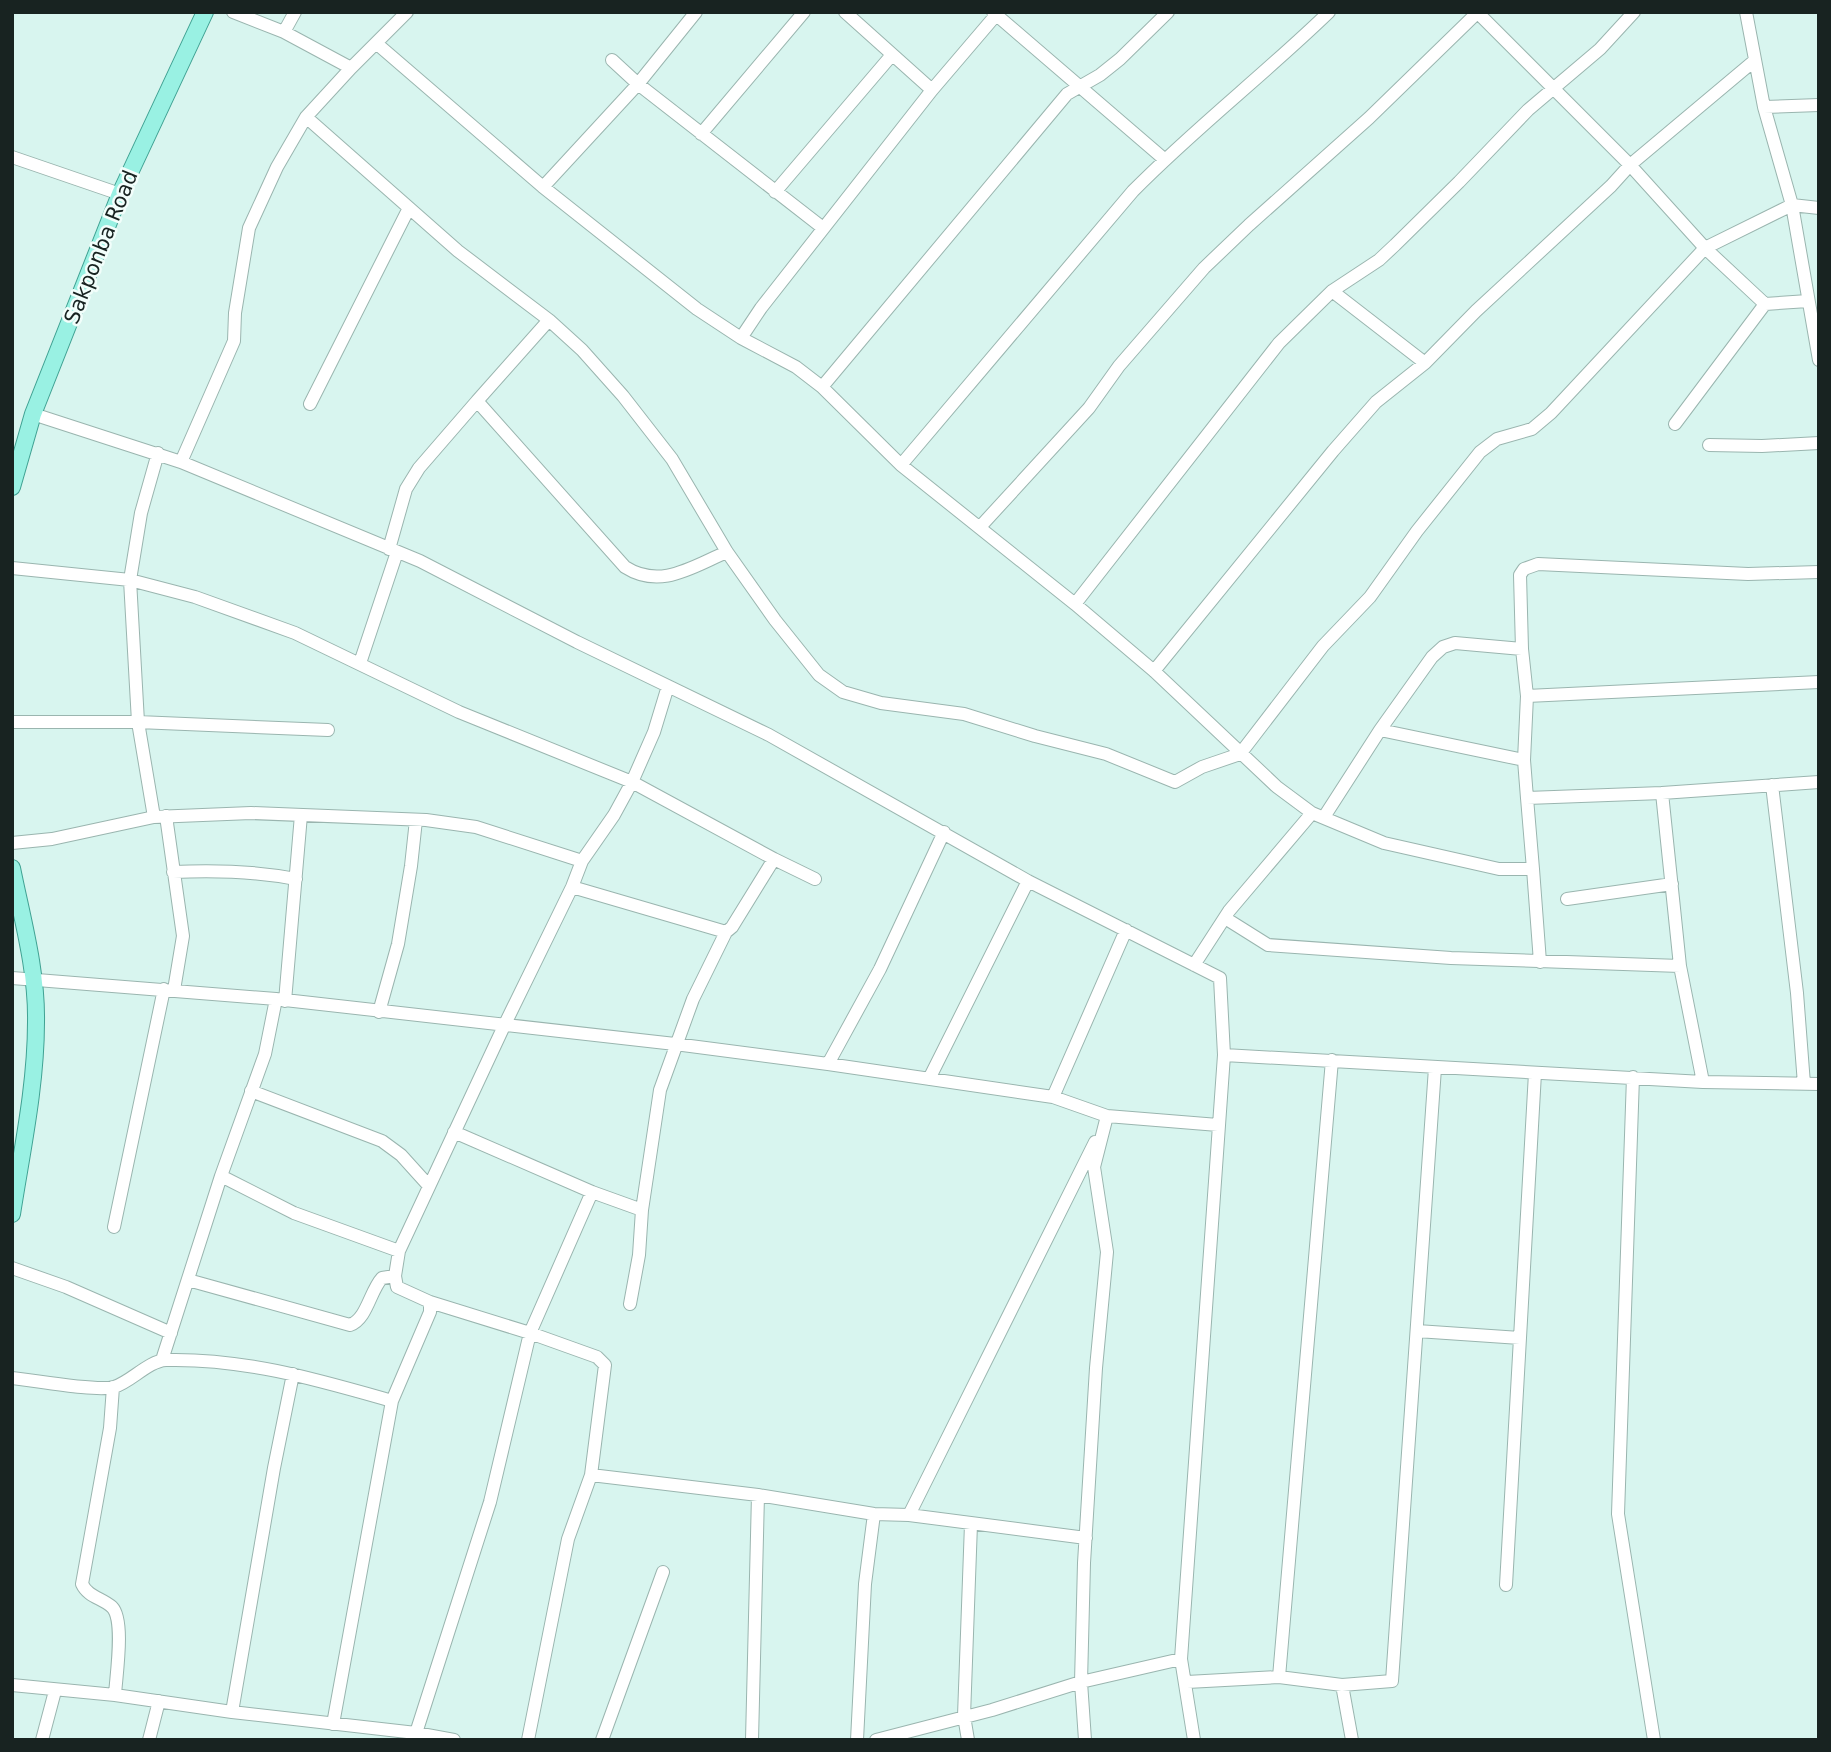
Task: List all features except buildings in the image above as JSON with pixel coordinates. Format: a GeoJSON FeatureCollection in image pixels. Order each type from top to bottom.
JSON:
{"type":"FeatureCollection","features":[{"type":"Feature","properties":{"kind":"main road","name":"Sakponba Road"},"geometry":{"type":"LineString","coordinates":[[12,487],[17,446],[33,414],[120,194],[205,12]]}},
{"type":"Feature","properties":{"kind":"main road"},"geometry":{"type":"LineString","coordinates":[[12,868],[34,978],[36,1021],[33,1077],[17,1145],[12,1214]]}},
{"type":"Feature","properties":{"kind":"street"},"geometry":{"type":"LineString","coordinates":[[233,12],[284,32],[351,68]]}},
{"type":"Feature","properties":{"kind":"street"},"geometry":{"type":"LineString","coordinates":[[284,32],[295,12]]}},
{"type":"Feature","properties":{"kind":"street"},"geometry":{"type":"LineString","coordinates":[[181,462],[234,341],[235,313],[249,228],[277,167],[306,117],[407,12]]}},
{"type":"Feature","properties":{"kind":"street"},"geometry":{"type":"LineString","coordinates":[[543,187],[638,84],[696,12]]}},
{"type":"Feature","properties":{"kind":"street"},"geometry":{"type":"LineString","coordinates":[[701,134],[804,12]]}},
{"type":"Feature","properties":{"kind":"street"},"geometry":{"type":"LineString","coordinates":[[845,12],[932,90]]}},
{"type":"Feature","properties":{"kind":"street"},"geometry":{"type":"LineString","coordinates":[[822,387],[1067,94],[1100,75],[1120,59],[1168,12]]}},
{"type":"Feature","properties":{"kind":"street"},"geometry":{"type":"LineString","coordinates":[[901,465],[1133,191],[1164,159],[1329,12]]}},
{"type":"Feature","properties":{"kind":"street"},"geometry":{"type":"LineString","coordinates":[[980,527],[1089,408],[1119,366],[1204,268],[1369,118],[1477,12],[1555,87],[1705,248],[1765,304],[1808,302]]}},
{"type":"Feature","properties":{"kind":"street"},"geometry":{"type":"LineString","coordinates":[[1075,604],[1279,343],[1332,291],[1379,260],[1528,110],[1600,49],[1634,12]]}},
{"type":"Feature","properties":{"kind":"street"},"geometry":{"type":"LineString","coordinates":[[1746,12],[1754,61],[1792,205],[1808,302],[1816,326],[1819,360]]}},
{"type":"Feature","properties":{"kind":"street"},"geometry":{"type":"LineString","coordinates":[[741,338],[823,228],[932,90],[1002,15],[1164,159]]}},
{"type":"Feature","properties":{"kind":"street"},"geometry":{"type":"LineString","coordinates":[[376,43],[543,187],[696,309],[741,338],[796,367],[822,387],[901,465],[1154,671],[1277,787],[1318,815],[1384,843],[1500,869],[1533,869]]}},
{"type":"Feature","properties":{"kind":"street"},"geometry":{"type":"LineString","coordinates":[[775,192],[891,56]]}},
{"type":"Feature","properties":{"kind":"street"},"geometry":{"type":"LineString","coordinates":[[612,60],[638,84],[823,228]]}},
{"type":"Feature","properties":{"kind":"street"},"geometry":{"type":"LineString","coordinates":[[1154,671],[1376,402],[1425,363],[1630,165],[1754,61]]}},
{"type":"Feature","properties":{"kind":"street"},"geometry":{"type":"LineString","coordinates":[[1765,107],[1819,105]]}},
{"type":"Feature","properties":{"kind":"street"},"geometry":{"type":"LineString","coordinates":[[306,117],[458,251],[549,320],[582,350],[673,459],[727,552],[775,620],[819,675],[843,692],[881,703],[964,714],[1106,754],[1175,782],[1202,767],[1240,754],[1323,646],[1370,597],[1417,531],[1480,452],[1497,439],[1532,429],[1550,413],[1705,248],[1792,205],[1819,208]]}},
{"type":"Feature","properties":{"kind":"street"},"geometry":{"type":"LineString","coordinates":[[12,157],[120,194]]}},
{"type":"Feature","properties":{"kind":"street"},"geometry":{"type":"LineString","coordinates":[[310,404],[409,208]]}},
{"type":"Feature","properties":{"kind":"street"},"geometry":{"type":"LineString","coordinates":[[1332,291],[1425,363]]}},
{"type":"Feature","properties":{"kind":"street"},"geometry":{"type":"LineString","coordinates":[[1675,425],[1765,304]]}},
{"type":"Feature","properties":{"kind":"street"},"geometry":{"type":"LineString","coordinates":[[360,663],[393,550],[406,489],[419,468],[549,320]]}},
{"type":"Feature","properties":{"kind":"street"},"geometry":{"type":"LineString","coordinates":[[477,401],[625,567],[642,576],[666,577],[727,552]]}},
{"type":"Feature","properties":{"kind":"street"},"geometry":{"type":"LineString","coordinates":[[33,414],[158,453],[420,561],[769,735],[1028,881],[1220,978],[1224,1055],[1181,1660],[1194,1740]]}},
{"type":"Feature","properties":{"kind":"street"},"geometry":{"type":"LineString","coordinates":[[1709,444],[1762,446],[1819,443]]}},
{"type":"Feature","properties":{"kind":"street"},"geometry":{"type":"LineString","coordinates":[[114,1227],[183,936],[173,872],[138,722],[130,580],[141,513],[158,453]]}},
{"type":"Feature","properties":{"kind":"street"},"geometry":{"type":"LineString","coordinates":[[1540,962],[1524,760],[1527,696],[1522,649],[1520,575],[1524,569],[1538,564],[1748,574],[1819,572]]}},
{"type":"Feature","properties":{"kind":"street"},"geometry":{"type":"LineString","coordinates":[[12,568],[130,580],[195,597],[295,633],[459,712],[632,782],[815,879]]}},
{"type":"Feature","properties":{"kind":"street"},"geometry":{"type":"LineString","coordinates":[[1194,965],[1225,918],[1318,815],[1432,656],[1443,647],[1455,643],[1522,649]]}},
{"type":"Feature","properties":{"kind":"street"},"geometry":{"type":"LineString","coordinates":[[1527,696],[1819,682]]}},
{"type":"Feature","properties":{"kind":"street"},"geometry":{"type":"LineString","coordinates":[[527,1740],[568,1539],[591,1475],[605,1364],[597,1357],[530,1333],[430,1302],[397,1287],[395,1276],[399,1251],[582,861],[614,815],[632,782],[654,732],[668,686]]}},
{"type":"Feature","properties":{"kind":"street"},"geometry":{"type":"LineString","coordinates":[[12,722],[138,722],[328,730]]}},
{"type":"Feature","properties":{"kind":"street"},"geometry":{"type":"LineString","coordinates":[[1380,730],[1524,760]]}},
{"type":"Feature","properties":{"kind":"street"},"geometry":{"type":"LineString","coordinates":[[1527,798],[1662,793],[1819,782]]}},
{"type":"Feature","properties":{"kind":"street"},"geometry":{"type":"LineString","coordinates":[[1772,786],[1797,993],[1804,1084]]}},
{"type":"Feature","properties":{"kind":"street"},"geometry":{"type":"LineString","coordinates":[[1662,793],[1680,966],[1703,1082]]}},
{"type":"Feature","properties":{"kind":"street"},"geometry":{"type":"LineString","coordinates":[[12,843],[52,839],[160,817],[251,813],[416,820],[476,827],[582,861]]}},
{"type":"Feature","properties":{"kind":"street"},"geometry":{"type":"LineString","coordinates":[[162,1360],[221,1176],[265,1054],[280,1000],[296,879],[301,815]]}},
{"type":"Feature","properties":{"kind":"street"},"geometry":{"type":"LineString","coordinates":[[379,1012],[398,944],[416,820]]}},
{"type":"Feature","properties":{"kind":"street"},"geometry":{"type":"LineString","coordinates":[[828,1063],[880,969],[944,832]]}},
{"type":"Feature","properties":{"kind":"street"},"geometry":{"type":"LineString","coordinates":[[630,1304],[639,1255],[642,1210],[660,1090],[693,999],[726,932],[732,927],[774,859]]}},
{"type":"Feature","properties":{"kind":"street"},"geometry":{"type":"LineString","coordinates":[[173,872],[220,870],[267,873],[296,879]]}},
{"type":"Feature","properties":{"kind":"street"},"geometry":{"type":"LineString","coordinates":[[929,1079],[1028,881]]}},
{"type":"Feature","properties":{"kind":"street"},"geometry":{"type":"LineString","coordinates":[[1567,899],[1672,884]]}},
{"type":"Feature","properties":{"kind":"street"},"geometry":{"type":"LineString","coordinates":[[572,887],[726,932]]}},
{"type":"Feature","properties":{"kind":"street"},"geometry":{"type":"LineString","coordinates":[[1225,918],[1268,945],[1540,962],[1680,966]]}},
{"type":"Feature","properties":{"kind":"street"},"geometry":{"type":"LineString","coordinates":[[1053,1097],[1126,930]]}},
{"type":"Feature","properties":{"kind":"street"},"geometry":{"type":"LineString","coordinates":[[12,978],[280,1000],[675,1044],[828,1063],[1053,1097],[1107,1116],[1218,1125]]}},
{"type":"Feature","properties":{"kind":"street"},"geometry":{"type":"LineString","coordinates":[[1224,1055],[1703,1082],[1819,1084]]}},
{"type":"Feature","properties":{"kind":"street"},"geometry":{"type":"LineString","coordinates":[[1279,1677],[1332,1060]]}},
{"type":"Feature","properties":{"kind":"street"},"geometry":{"type":"LineString","coordinates":[[1186,1682],[1279,1677],[1342,1685],[1392,1681],[1435,1068]]}},
{"type":"Feature","properties":{"kind":"street"},"geometry":{"type":"LineString","coordinates":[[1506,1585],[1535,1073]]}},
{"type":"Feature","properties":{"kind":"street"},"geometry":{"type":"LineString","coordinates":[[1633,1077],[1618,1514],[1654,1740]]}},
{"type":"Feature","properties":{"kind":"street"},"geometry":{"type":"LineString","coordinates":[[251,1091],[382,1141],[401,1155],[429,1186]]}},
{"type":"Feature","properties":{"kind":"street"},"geometry":{"type":"LineString","coordinates":[[909,1515],[1107,1116]]}},
{"type":"Feature","properties":{"kind":"street"},"geometry":{"type":"LineString","coordinates":[[1084,1740],[1081,1682],[1086,1538],[1096,1368],[1107,1252],[1094,1167],[1107,1116]]}},
{"type":"Feature","properties":{"kind":"street"},"geometry":{"type":"LineString","coordinates":[[454,1132],[592,1192],[642,1210]]}},
{"type":"Feature","properties":{"kind":"street"},"geometry":{"type":"LineString","coordinates":[[221,1176],[295,1213],[399,1251]]}},
{"type":"Feature","properties":{"kind":"street"},"geometry":{"type":"LineString","coordinates":[[416,1733],[490,1502],[530,1333],[592,1192]]}},
{"type":"Feature","properties":{"kind":"street"},"geometry":{"type":"LineString","coordinates":[[12,1268],[66,1287],[170,1332]]}},
{"type":"Feature","properties":{"kind":"street"},"geometry":{"type":"LineString","coordinates":[[188,1280],[350,1325],[359,1319],[375,1285],[382,1278],[395,1276]]}},
{"type":"Feature","properties":{"kind":"street"},"geometry":{"type":"LineString","coordinates":[[333,1724],[392,1401],[429,1312],[430,1302]]}},
{"type":"Feature","properties":{"kind":"street"},"geometry":{"type":"LineString","coordinates":[[1417,1331],[1520,1338]]}},
{"type":"Feature","properties":{"kind":"street"},"geometry":{"type":"LineString","coordinates":[[12,1378],[88,1387],[113,1387],[162,1360],[248,1364],[392,1401]]}},
{"type":"Feature","properties":{"kind":"street"},"geometry":{"type":"LineString","coordinates":[[232,1712],[293,1374]]}},
{"type":"Feature","properties":{"kind":"street"},"geometry":{"type":"LineString","coordinates":[[113,1387],[110,1428],[82,1584],[88,1593],[112,1608],[117,1615],[119,1630],[115,1695]]}},
{"type":"Feature","properties":{"kind":"street"},"geometry":{"type":"LineString","coordinates":[[591,1475],[758,1495],[874,1514],[909,1515],[1086,1538]]}},
{"type":"Feature","properties":{"kind":"street"},"geometry":{"type":"LineString","coordinates":[[752,1740],[758,1495]]}},
{"type":"Feature","properties":{"kind":"street"},"geometry":{"type":"LineString","coordinates":[[857,1740],[864,1584],[874,1514]]}},
{"type":"Feature","properties":{"kind":"street"},"geometry":{"type":"LineString","coordinates":[[968,1740],[964,1716],[971,1524]]}},
{"type":"Feature","properties":{"kind":"street"},"geometry":{"type":"LineString","coordinates":[[602,1740],[663,1572]]}},
{"type":"Feature","properties":{"kind":"street"},"geometry":{"type":"LineString","coordinates":[[876,1740],[992,1710],[1081,1682],[1181,1660]]}},
{"type":"Feature","properties":{"kind":"street"},"geometry":{"type":"LineString","coordinates":[[12,1685],[159,1700],[454,1740]]}},
{"type":"Feature","properties":{"kind":"street"},"geometry":{"type":"LineString","coordinates":[[1342,1685],[1352,1740]]}},
{"type":"Feature","properties":{"kind":"street"},"geometry":{"type":"LineString","coordinates":[[41,1740],[55,1691]]}},
{"type":"Feature","properties":{"kind":"street"},"geometry":{"type":"LineString","coordinates":[[149,1740],[159,1700]]}}]}
